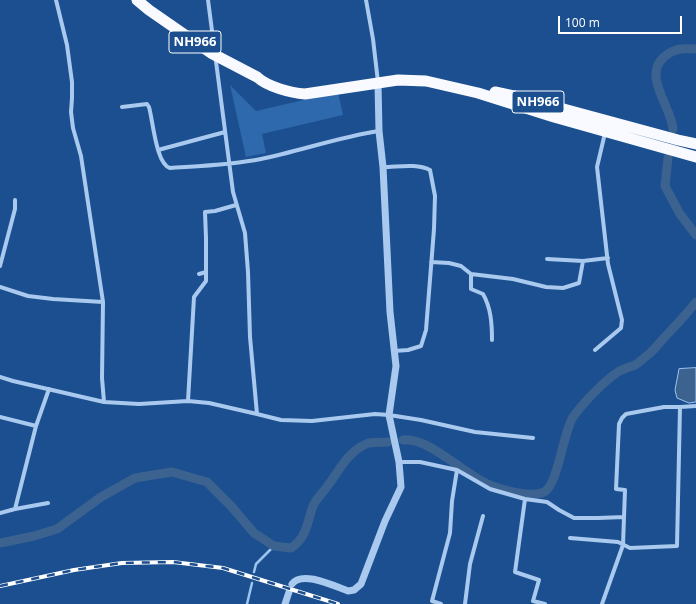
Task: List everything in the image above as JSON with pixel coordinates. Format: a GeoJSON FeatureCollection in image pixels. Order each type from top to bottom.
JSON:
{"type":"FeatureCollection","features":[{"type":"Feature","properties":{"kind":"highway","name":"NH966"},"geometry":{"type":"LineString","coordinates":[[137,0],[149,10],[216,56],[257,77],[263,83],[297,93],[306,94],[377,80],[397,74],[420,76],[523,98],[696,144]]}},
{"type":"Feature","properties":{"kind":"highway","name":"NH966"},"geometry":{"type":"LineString","coordinates":[[377,80],[411,79],[432,82],[478,93],[554,117],[696,157]]}},
{"type":"Feature","properties":{"kind":"street"},"geometry":{"type":"LineString","coordinates":[[56,0],[72,82],[71,112],[73,128],[81,156],[103,302],[102,378],[104,402]]}},
{"type":"Feature","properties":{"kind":"street"},"geometry":{"type":"LineString","coordinates":[[208,0],[233,192],[245,233],[251,344],[257,414]]}},
{"type":"Feature","properties":{"kind":"street"},"geometry":{"type":"LineString","coordinates":[[292,584],[299,578],[309,578],[348,590],[354,590],[361,584],[401,487],[399,462],[389,415],[396,366],[390,312],[377,80],[373,39],[366,0]]}},
{"type":"Feature","properties":{"kind":"street"},"geometry":{"type":"LineString","coordinates":[[122,107],[147,104],[150,110],[158,150],[163,163],[166,167],[170,168],[261,159],[347,137],[379,131]]}},
{"type":"Feature","properties":{"kind":"street"},"geometry":{"type":"LineString","coordinates":[[595,350],[621,328],[622,320],[608,258],[597,167],[606,131]]}},
{"type":"Feature","properties":{"kind":"street"},"geometry":{"type":"LineString","coordinates":[[158,150],[225,132]]}},
{"type":"Feature","properties":{"kind":"street"},"geometry":{"type":"LineString","coordinates":[[383,167],[418,166],[430,170],[435,196],[434,229],[426,330],[420,346],[408,350],[394,351]]}},
{"type":"Feature","properties":{"kind":"street"},"geometry":{"type":"LineString","coordinates":[[0,266],[16,209],[15,200]]}},
{"type":"Feature","properties":{"kind":"street"},"geometry":{"type":"LineString","coordinates":[[188,400],[194,298],[206,281],[205,212],[215,211],[236,205]]}},
{"type":"Feature","properties":{"kind":"street"},"geometry":{"type":"LineString","coordinates":[[547,259],[583,261],[608,258]]}},
{"type":"Feature","properties":{"kind":"street"},"geometry":{"type":"LineString","coordinates":[[431,262],[449,263],[461,266],[471,274],[513,279],[546,287],[563,288],[578,283],[583,261]]}},
{"type":"Feature","properties":{"kind":"street"},"geometry":{"type":"LineString","coordinates":[[199,274],[206,272]]}},
{"type":"Feature","properties":{"kind":"street"},"geometry":{"type":"LineString","coordinates":[[471,274],[471,289],[483,294],[488,302],[492,326],[492,340]]}},
{"type":"Feature","properties":{"kind":"street"},"geometry":{"type":"LineString","coordinates":[[0,287],[28,296],[103,302]]}},
{"type":"Feature","properties":{"kind":"street"},"geometry":{"type":"LineString","coordinates":[[0,377],[104,402],[139,404],[188,400],[209,403],[281,420],[312,421],[375,414],[389,415],[421,420],[475,432],[533,438]]}},
{"type":"Feature","properties":{"kind":"street"},"geometry":{"type":"LineString","coordinates":[[15,509],[36,426],[49,389]]}},
{"type":"Feature","properties":{"kind":"street"},"geometry":{"type":"LineString","coordinates":[[602,604],[623,545],[625,490],[616,489],[619,424],[626,414],[664,407],[696,406]]}},
{"type":"Feature","properties":{"kind":"street"},"geometry":{"type":"LineString","coordinates":[[570,538],[618,542],[630,548],[677,546],[680,407]]}},
{"type":"Feature","properties":{"kind":"street"},"geometry":{"type":"LineString","coordinates":[[0,417],[36,426]]}},
{"type":"Feature","properties":{"kind":"street"},"geometry":{"type":"LineString","coordinates":[[399,462],[420,462],[457,470],[490,489],[525,499],[547,502],[558,510],[574,518],[624,517]]}},
{"type":"Feature","properties":{"kind":"street"},"geometry":{"type":"LineString","coordinates":[[441,604],[432,601],[450,533],[452,501],[457,470]]}},
{"type":"Feature","properties":{"kind":"street"},"geometry":{"type":"LineString","coordinates":[[525,499],[515,572],[539,580],[531,603],[545,604]]}},
{"type":"Feature","properties":{"kind":"street"},"geometry":{"type":"LineString","coordinates":[[0,513],[48,503]]}},
{"type":"Feature","properties":{"kind":"street"},"geometry":{"type":"LineString","coordinates":[[465,604],[470,564],[484,516]]}},
{"type":"Feature","properties":{"kind":"street"},"geometry":{"type":"LineString","coordinates":[[285,604],[289,592]]}},
{"type":"Feature","properties":{"kind":"shaded area"},"geometry":{"type":"Polygon","coordinates":[[[230,85],[256,111],[338,92],[343,115],[262,134],[266,153],[246,157],[230,85]]]}},
{"type":"Feature","properties":{"kind":"shaded area"},"geometry":{"type":"Polygon","coordinates":[[[696,368],[696,402],[689,403],[677,398],[675,390],[679,369],[696,368]]]}},
{"type":"Feature","properties":{"kind":"waterway"},"geometry":{"type":"LineString","coordinates":[[673,129],[657,83],[656,73],[658,65],[664,57],[675,50],[696,49]]}},
{"type":"Feature","properties":{"kind":"waterway"},"geometry":{"type":"LineString","coordinates":[[668,158],[665,186],[680,214],[696,235]]}},
{"type":"Feature","properties":{"kind":"waterway"},"geometry":{"type":"LineString","coordinates":[[403,440],[424,444],[470,474],[495,487],[525,494],[539,494],[544,492],[553,480],[569,425],[577,411],[612,376],[635,365],[651,352],[696,302]]}},
{"type":"Feature","properties":{"kind":"waterway"},"geometry":{"type":"LineString","coordinates":[[0,543],[34,536],[57,529],[101,497],[135,478],[172,472],[207,482],[231,506],[254,533],[274,546],[291,548],[303,534],[316,501],[352,453],[366,444],[388,442]]}},
{"type":"Feature","properties":{"kind":"waterway"},"geometry":{"type":"LineString","coordinates":[[254,572],[256,564],[274,546]]}},
{"type":"Feature","properties":{"kind":"waterway"},"geometry":{"type":"LineString","coordinates":[[247,604],[252,583]]}},
{"type":"Feature","properties":{"kind":"railway"},"geometry":{"type":"LineString","coordinates":[[0,586],[74,570],[122,563],[173,562],[223,568],[338,604]]}}]}
